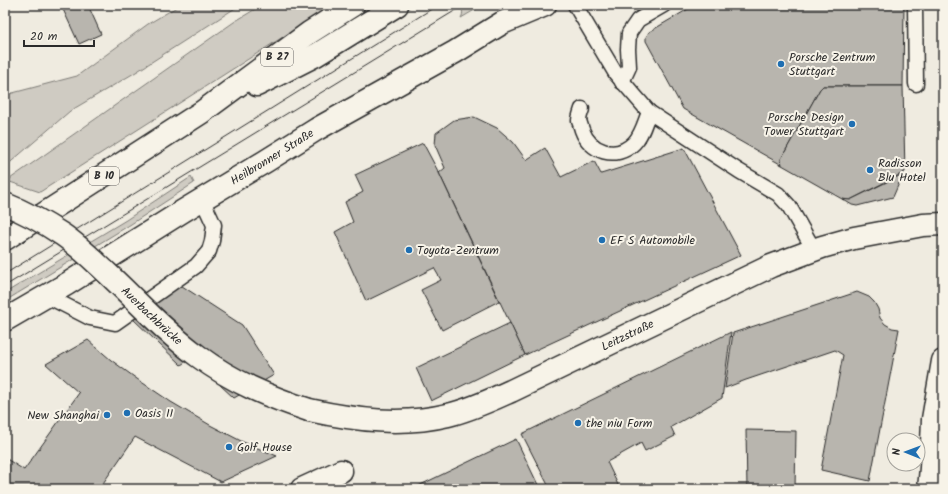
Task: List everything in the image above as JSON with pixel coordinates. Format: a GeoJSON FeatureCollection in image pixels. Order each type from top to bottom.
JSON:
{"type":"FeatureCollection","features":[{"type":"Feature","properties":{"kind":"main road","name":"B 27"},"geometry":{"type":"LineString","coordinates":[[202,112],[309,33],[353,5]]}},
{"type":"Feature","properties":{"kind":"main road","name":"B 10"},"geometry":{"type":"LineString","coordinates":[[5,239],[202,112],[316,55],[397,5]]}},
{"type":"Feature","properties":{"kind":"main road"},"geometry":{"type":"LineString","coordinates":[[502,23],[522,5]]}},
{"type":"Feature","properties":{"kind":"main road","name":"Heilbronner Straße"},"geometry":{"type":"LineString","coordinates":[[5,320],[67,284],[317,129],[455,52],[502,23],[545,5]]}},
{"type":"Feature","properties":{"kind":"main road","name":"Auerbachbrücke"},"geometry":{"type":"LineString","coordinates":[[5,204],[17,208],[74,243],[175,337],[199,357],[224,374],[280,400],[310,410]]}},
{"type":"Feature","properties":{"kind":"main road","name":"Leitzstraße"},"geometry":{"type":"LineString","coordinates":[[310,410],[361,420],[418,420],[449,415],[511,391],[770,266],[814,250],[854,238],[923,225],[943,224]]}},
{"type":"Feature","properties":{"kind":"main road"},"geometry":{"type":"LineString","coordinates":[[929,489],[934,419],[943,361]]}},
{"type":"Feature","properties":{"kind":"main road"},"geometry":{"type":"LineString","coordinates":[[302,489],[341,470]]}},
{"type":"Feature","properties":{"kind":"lane"},"geometry":{"type":"LineString","coordinates":[[575,5],[616,74],[649,112],[739,171],[778,194],[789,206],[814,250]]}},
{"type":"Feature","properties":{"kind":"lane"},"geometry":{"type":"LineString","coordinates":[[622,82],[629,67],[628,49],[630,33],[638,20],[664,5]]}},
{"type":"Feature","properties":{"kind":"lane"},"geometry":{"type":"LineString","coordinates":[[915,5],[916,84]]}},
{"type":"Feature","properties":{"kind":"lane"},"geometry":{"type":"LineString","coordinates":[[582,109],[579,120],[586,139],[593,146],[603,151],[615,153],[624,150],[634,143],[649,112]]}},
{"type":"Feature","properties":{"kind":"lane"},"geometry":{"type":"LineString","coordinates":[[47,296],[90,318],[115,323],[196,266],[209,251],[214,225],[202,199]]}},
{"type":"Feature","properties":{"kind":"shaded area"},"geometry":{"type":"Polygon","coordinates":[[[180,5],[240,5],[136,72],[70,111],[5,167],[5,95],[77,76],[148,24],[180,5]]]}},
{"type":"Feature","properties":{"kind":"shaded area"},"geometry":{"type":"Polygon","coordinates":[[[262,5],[333,5],[40,192],[7,181],[234,22],[262,5]]]}},
{"type":"Feature","properties":{"kind":"shaded area"},"geometry":{"type":"Polygon","coordinates":[[[460,5],[483,5],[461,18],[463,13],[460,5]]]}},
{"type":"Feature","properties":{"kind":"shaded area"},"geometry":{"type":"Polygon","coordinates":[[[191,177],[194,183],[128,226],[5,301],[5,293],[126,220],[191,177]]]}},
{"type":"Feature","properties":{"kind":"building"},"geometry":{"type":"Polygon","coordinates":[[[61,5],[88,5],[101,34],[79,44],[61,5]]]}},
{"type":"Feature","properties":{"kind":"building","name":"Porsche Zentrum Stuttgart"},"geometry":{"type":"Polygon","coordinates":[[[695,5],[904,5],[903,86],[823,86],[781,159],[782,165],[683,109],[646,41],[646,37],[649,32],[695,5]]]}},
{"type":"Feature","properties":{"kind":"building","name":"Porsche Design Tower Stuttgart"},"geometry":{"type":"Polygon","coordinates":[[[823,86],[903,86],[905,172],[850,200],[847,200],[842,199],[782,165],[781,159],[823,86]]]}},
{"type":"Feature","properties":{"kind":"building","name":"EF S Automobile"},"geometry":{"type":"Polygon","coordinates":[[[474,117],[497,128],[513,142],[526,160],[545,148],[561,177],[594,161],[601,174],[684,148],[741,255],[525,355],[439,173],[445,168],[435,145],[436,133],[454,120],[474,117]]]}},
{"type":"Feature","properties":{"kind":"building","name":"Toyota-Zentrum"},"geometry":{"type":"Polygon","coordinates":[[[423,143],[439,173],[499,301],[442,330],[421,290],[441,280],[434,268],[366,301],[335,232],[353,222],[345,202],[363,192],[355,175],[423,143]]]}},
{"type":"Feature","properties":{"kind":"building"},"geometry":{"type":"Polygon","coordinates":[[[903,174],[893,197],[857,206],[852,205],[842,199],[850,200],[903,174]]]}},
{"type":"Feature","properties":{"kind":"building"},"geometry":{"type":"Polygon","coordinates":[[[179,284],[242,325],[274,375],[234,398],[191,358],[181,365],[132,318],[179,284]]]}},
{"type":"Feature","properties":{"kind":"building"},"geometry":{"type":"Polygon","coordinates":[[[857,292],[869,297],[874,302],[878,309],[880,318],[885,324],[892,328],[899,329],[870,481],[821,470],[843,355],[835,350],[725,388],[733,333],[857,292]]]}},
{"type":"Feature","properties":{"kind":"building"},"geometry":{"type":"Polygon","coordinates":[[[510,323],[525,355],[431,401],[416,368],[510,323]]]}},
{"type":"Feature","properties":{"kind":"building"},"geometry":{"type":"Polygon","coordinates":[[[731,332],[722,398],[671,427],[675,436],[645,451],[641,443],[607,462],[620,489],[550,489],[522,434],[731,332]]]}},
{"type":"Feature","properties":{"kind":"building","name":"Oasis II"},"geometry":{"type":"Polygon","coordinates":[[[88,340],[111,360],[171,402],[243,442],[277,456],[221,482],[135,437],[99,489],[5,489],[5,458],[24,470],[79,393],[46,364],[88,340]]]}},
{"type":"Feature","properties":{"kind":"building"},"geometry":{"type":"Polygon","coordinates":[[[746,430],[796,431],[795,489],[747,489],[746,430]]]}},
{"type":"Feature","properties":{"kind":"building"},"geometry":{"type":"Polygon","coordinates":[[[516,439],[540,489],[412,489],[516,439]]]}},
{"type":"Feature","properties":{"kind":"tram line"},"geometry":{"type":"LineString","coordinates":[[5,274],[438,5]]}},
{"type":"Feature","properties":{"kind":"tram line"},"geometry":{"type":"LineString","coordinates":[[5,286],[461,7]]}},
{"type":"Feature","properties":{"kind":"place","name":"Porsche Zentrum Stuttgart"},"geometry":{"type":"Point","coordinates":[781,64]}},
{"type":"Feature","properties":{"kind":"place","name":"Porsche Design Tower Stuttgart"},"geometry":{"type":"Point","coordinates":[852,124]}},
{"type":"Feature","properties":{"kind":"place","name":"Radisson Blu Hotel"},"geometry":{"type":"Point","coordinates":[870,170]}},
{"type":"Feature","properties":{"kind":"place","name":"EF S Automobile"},"geometry":{"type":"Point","coordinates":[602,240]}},
{"type":"Feature","properties":{"kind":"place","name":"Toyota-Zentrum"},"geometry":{"type":"Point","coordinates":[409,250]}},
{"type":"Feature","properties":{"kind":"place","name":"Oasis II"},"geometry":{"type":"Point","coordinates":[127,413]}},
{"type":"Feature","properties":{"kind":"place","name":"New Shanghai"},"geometry":{"type":"Point","coordinates":[107,415]}},
{"type":"Feature","properties":{"kind":"place","name":"the niu Form"},"geometry":{"type":"Point","coordinates":[578,423]}},
{"type":"Feature","properties":{"kind":"place","name":"Golf House"},"geometry":{"type":"Point","coordinates":[229,447]}}]}
